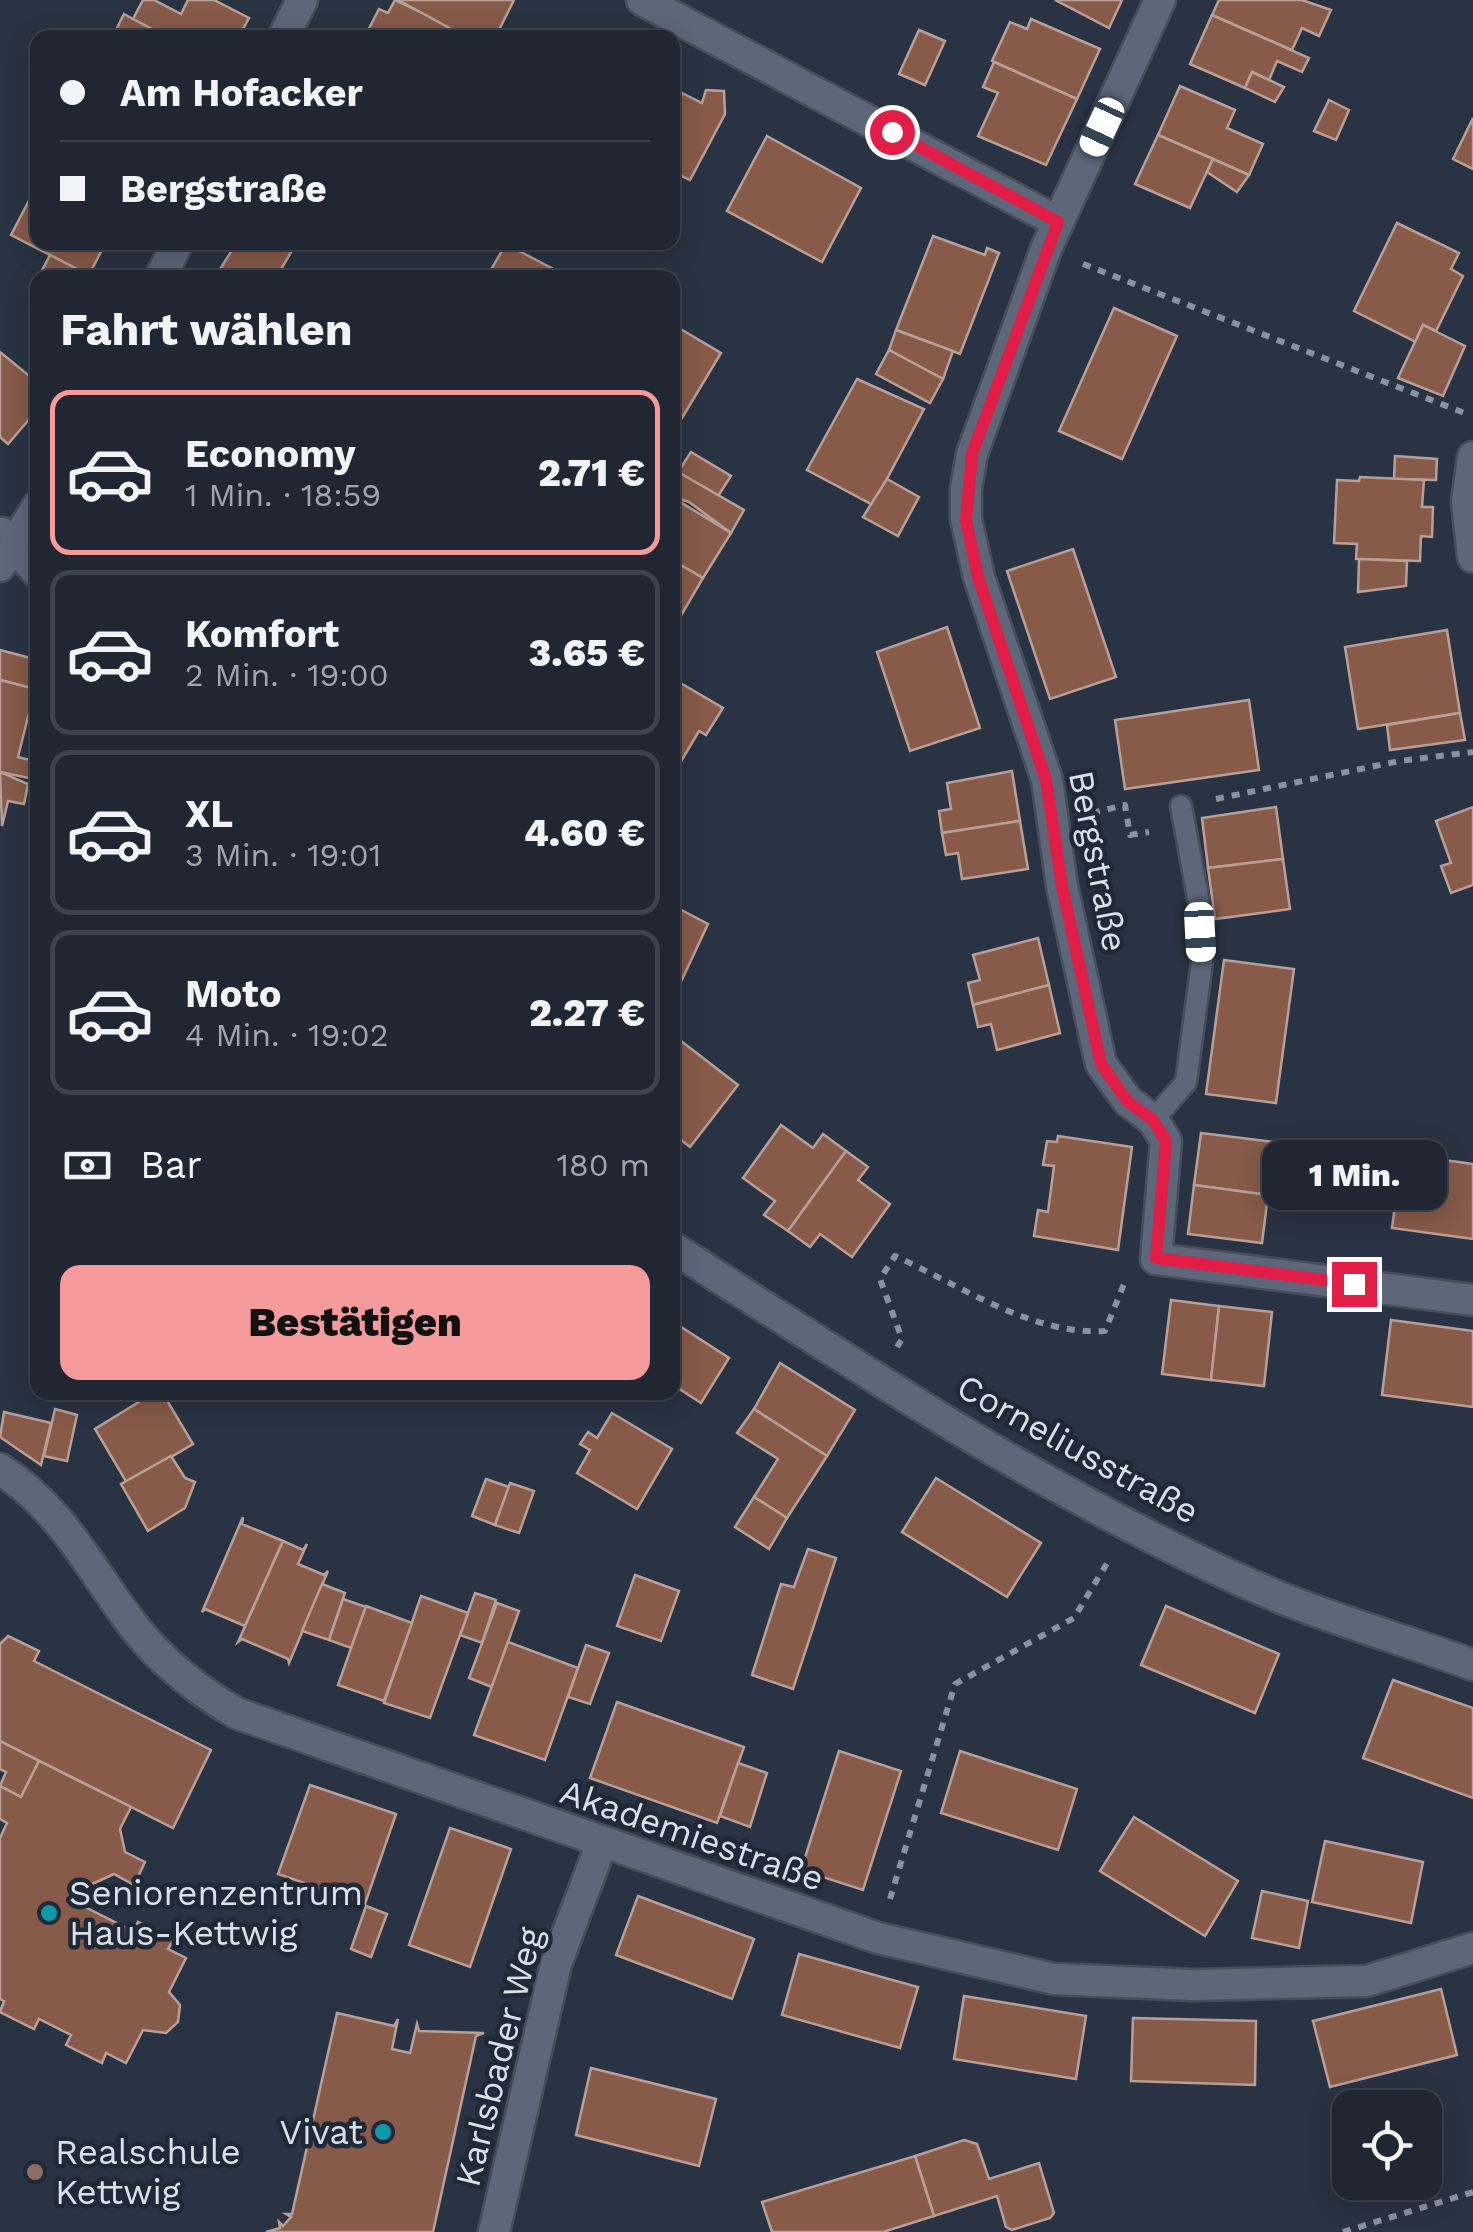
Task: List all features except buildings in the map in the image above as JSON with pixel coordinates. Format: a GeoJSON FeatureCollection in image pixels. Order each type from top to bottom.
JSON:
{"type":"FeatureCollection","features":[{"type":"Feature","properties":{"kind":"street"},"geometry":{"type":"LineString","coordinates":[[286,30],[302,0]]}},
{"type":"Feature","properties":{"kind":"street"},"geometry":{"type":"LineString","coordinates":[[642,0],[1052,235]]}},
{"type":"Feature","properties":{"kind":"street","name":"Bergstraße"},"geometry":{"type":"LineString","coordinates":[[1153,1120],[1128,1102],[1101,1064],[1046,780],[978,577],[966,520],[972,454],[1052,235],[1160,0]]}},
{"type":"Feature","properties":{"kind":"street"},"geometry":{"type":"LineString","coordinates":[[1473,457],[1467,502],[1473,558]]}},
{"type":"Feature","properties":{"kind":"street"},"geometry":{"type":"LineString","coordinates":[[30,516],[5,547],[30,567]]}},
{"type":"Feature","properties":{"kind":"street"},"geometry":{"type":"LineString","coordinates":[[1153,1120],[1166,1141],[1156,1258],[1473,1300]]}},
{"type":"Feature","properties":{"kind":"street","name":"Corneliusstraße"},"geometry":{"type":"LineString","coordinates":[[680,1252],[875,1378],[1130,1525],[1253,1586],[1473,1665]]}},
{"type":"Feature","properties":{"kind":"street","name":"Akademiestraße"},"geometry":{"type":"LineString","coordinates":[[0,1469],[32,1490],[92,1560],[136,1628],[193,1688],[273,1727],[878,1938],[1054,1978],[1193,1985],[1367,1981],[1473,1948]]}},
{"type":"Feature","properties":{"kind":"street","name":"Karlsbader Weg"},"geometry":{"type":"LineString","coordinates":[[494,2232],[556,1964],[601,1844]]}},
{"type":"Feature","properties":{"kind":"lane"},"geometry":{"type":"LineString","coordinates":[[1153,1120],[1186,1082],[1202,962],[1198,903],[1183,816]]}},
{"type":"Feature","properties":{"kind":"path"},"geometry":{"type":"LineString","coordinates":[[1052,235],[1473,417]]}},
{"type":"Feature","properties":{"kind":"path"},"geometry":{"type":"LineString","coordinates":[[1052,823],[1125,805],[1130,835],[1183,816],[1398,761],[1473,752]]}},
{"type":"Feature","properties":{"kind":"path"},"geometry":{"type":"LineString","coordinates":[[902,1339],[880,1280],[895,1256],[1042,1323],[1076,1333],[1106,1331]]}},
{"type":"Feature","properties":{"kind":"path"},"geometry":{"type":"LineString","coordinates":[[897,1874],[956,1684],[1074,1618],[1130,1525]]}},
{"type":"Feature","properties":{"kind":"path"},"geometry":{"type":"LineString","coordinates":[[1343,2232],[1473,2192]]}},
{"type":"Feature","properties":{"kind":"place","name":"Seniorenzentrum Haus-Kettwig"},"geometry":{"type":"Point","coordinates":[49,1913]}},
{"type":"Feature","properties":{"kind":"place","name":"Vivat"},"geometry":{"type":"Point","coordinates":[383,2132]}},
{"type":"Feature","properties":{"kind":"place","name":"Realschule Kettwig"},"geometry":{"type":"Point","coordinates":[35,2172]}},
{"type":"Feature","properties":{"kind":"route"},"geometry":{"type":"LineString","coordinates":[[892,132],[1058,222],[972,454],[966,520],[978,577],[1046,780],[1062,886],[1101,1064],[1128,1102],[1153,1120],[1166,1141],[1156,1258],[1354,1284]]}}]}
